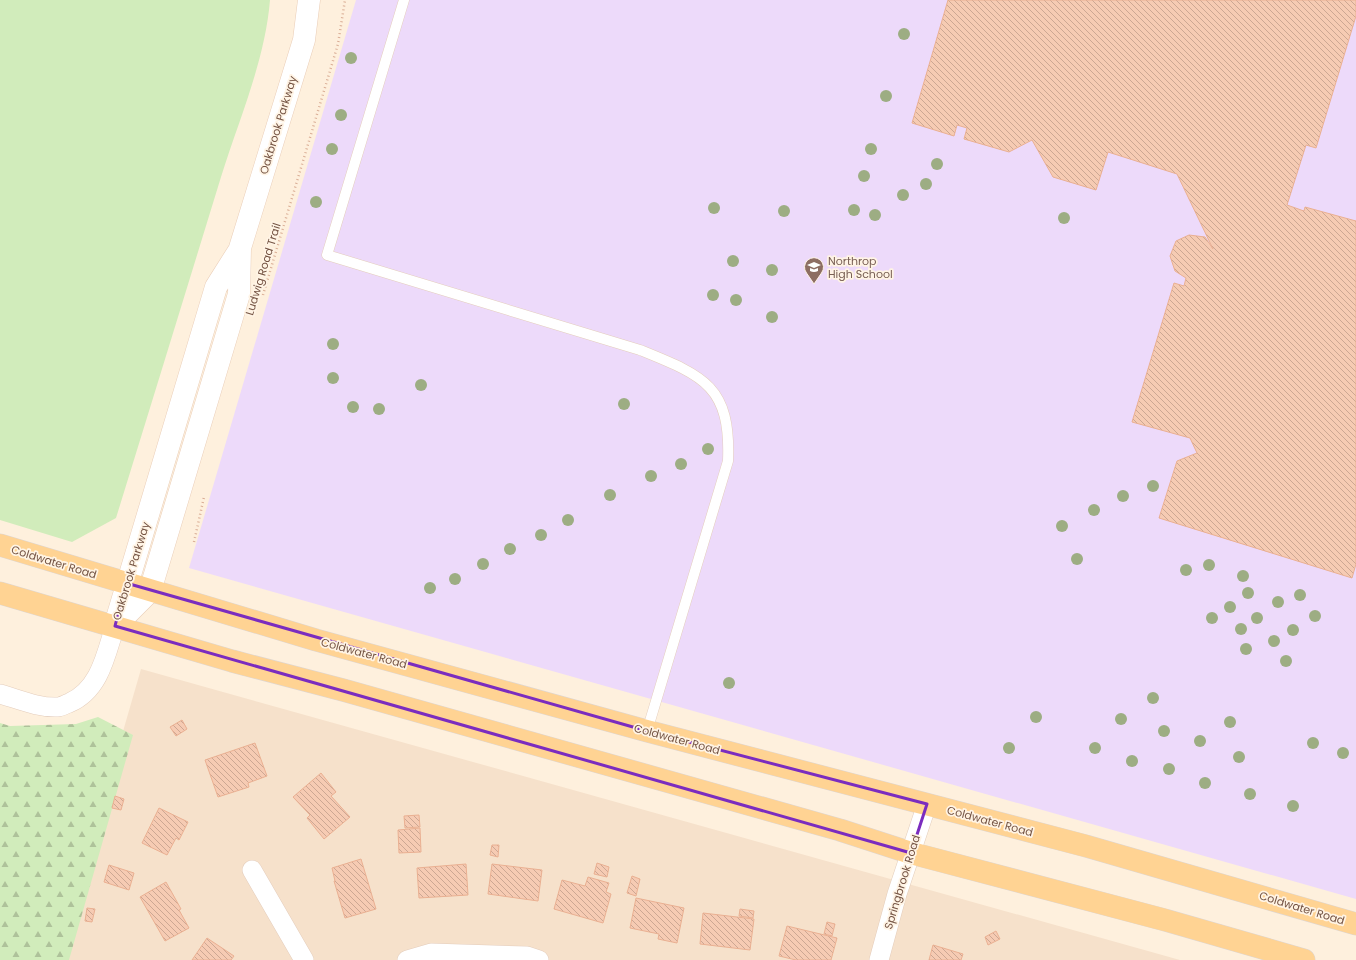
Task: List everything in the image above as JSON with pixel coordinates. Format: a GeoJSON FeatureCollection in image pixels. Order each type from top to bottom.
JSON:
{"type":"FeatureCollection","features":[{"type":"Feature","properties":{"kind":"main road","name":"Oakbrook Parkway"},"geometry":{"type":"LineString","coordinates":[[115,626],[126,584],[216,287],[240,248],[304,40],[309,0]]}},
{"type":"Feature","properties":{"kind":"main road","name":"Oakbrook Parkway"},"geometry":{"type":"LineString","coordinates":[[115,626],[150,591],[239,294],[240,248]]}},
{"type":"Feature","properties":{"kind":"main road","name":"Coldwater Road"},"geometry":{"type":"LineString","coordinates":[[0,546],[316,640],[647,731],[1094,848],[1356,924]]}},
{"type":"Feature","properties":{"kind":"main road"},"geometry":{"type":"LineString","coordinates":[[0,593],[232,661],[343,690],[833,828],[912,852],[1165,920],[1304,960]]}},
{"type":"Feature","properties":{"kind":"street"},"geometry":{"type":"LineString","coordinates":[[0,694],[38,705],[59,707],[76,700],[88,691],[99,673],[115,626]]}},
{"type":"Feature","properties":{"kind":"street","name":"Springbrook Road"},"geometry":{"type":"LineString","coordinates":[[879,960],[927,804]]}},
{"type":"Feature","properties":{"kind":"street"},"geometry":{"type":"LineString","coordinates":[[252,870],[304,960]]}},
{"type":"Feature","properties":{"kind":"street"},"geometry":{"type":"LineString","coordinates":[[407,960],[431,953],[527,956],[539,960]]}},
{"type":"Feature","properties":{"kind":"lane"},"geometry":{"type":"LineString","coordinates":[[404,0],[327,255],[640,350],[683,368],[699,377],[713,390],[721,404],[727,422],[729,438],[728,461],[647,731]]}},
{"type":"Feature","properties":{"kind":"path","name":"Ludwig Road Trail"},"geometry":{"type":"LineString","coordinates":[[263,297],[338,44],[345,0]]}},
{"type":"Feature","properties":{"kind":"path"},"geometry":{"type":"LineString","coordinates":[[194,542],[204,496]]}},
{"type":"Feature","properties":{"kind":"highlighted area"},"geometry":{"type":"Polygon","coordinates":[[[126,583],[647,731],[927,804],[911,853],[115,626],[126,583]]]}},
{"type":"Feature","properties":{"kind":"shaded area","name":"Northrop High School"},"geometry":{"type":"Polygon","coordinates":[[[356,0],[1356,0],[1356,899],[189,568],[356,0]]]}},
{"type":"Feature","properties":{"kind":"shaded area"},"geometry":{"type":"Polygon","coordinates":[[[141,669],[1180,960],[57,960],[141,669]]]}},
{"type":"Feature","properties":{"kind":"green space"},"geometry":{"type":"Polygon","coordinates":[[[0,0],[270,0],[263,45],[257,68],[221,177],[116,518],[72,542],[0,520],[0,0]]]}},
{"type":"Feature","properties":{"kind":"green space"},"geometry":{"type":"Polygon","coordinates":[[[98,717],[133,735],[69,960],[0,960],[0,723],[10,726],[76,724],[98,717]]]}},
{"type":"Feature","properties":{"kind":"building"},"geometry":{"type":"Polygon","coordinates":[[[948,0],[1356,0],[1356,16],[1316,148],[1306,145],[1287,205],[1304,211],[1305,207],[1356,221],[1356,564],[1352,578],[1159,518],[1177,461],[1197,453],[1190,438],[1132,422],[1174,283],[1184,286],[1186,278],[1175,271],[1170,256],[1176,241],[1189,235],[1205,237],[1213,249],[1177,174],[1108,152],[1096,190],[1053,177],[1032,140],[1009,152],[964,139],[967,128],[957,125],[954,136],[912,123],[948,0]]]}},
{"type":"Feature","properties":{"kind":"building"},"geometry":{"type":"Polygon","coordinates":[[[182,720],[187,729],[176,736],[170,727],[182,720]]]}},
{"type":"Feature","properties":{"kind":"building"},"geometry":{"type":"Polygon","coordinates":[[[255,743],[267,776],[248,783],[249,787],[218,797],[205,760],[255,743]]]}},
{"type":"Feature","properties":{"kind":"building"},"geometry":{"type":"Polygon","coordinates":[[[321,773],[336,792],[331,796],[350,817],[324,839],[307,818],[310,815],[293,797],[321,773]]]}},
{"type":"Feature","properties":{"kind":"building"},"geometry":{"type":"Polygon","coordinates":[[[115,796],[124,799],[121,810],[112,808],[115,796]]]}},
{"type":"Feature","properties":{"kind":"building"},"geometry":{"type":"Polygon","coordinates":[[[159,808],[188,822],[179,840],[176,838],[167,855],[142,843],[159,808]]]}},
{"type":"Feature","properties":{"kind":"building"},"geometry":{"type":"Polygon","coordinates":[[[419,815],[420,827],[405,828],[404,816],[419,815]]]}},
{"type":"Feature","properties":{"kind":"building"},"geometry":{"type":"Polygon","coordinates":[[[420,828],[421,852],[399,853],[398,830],[420,828]]]}},
{"type":"Feature","properties":{"kind":"building"},"geometry":{"type":"Polygon","coordinates":[[[492,845],[499,845],[498,857],[490,855],[492,845]]]}},
{"type":"Feature","properties":{"kind":"building"},"geometry":{"type":"Polygon","coordinates":[[[361,859],[376,909],[345,918],[334,881],[332,868],[361,859]]]}},
{"type":"Feature","properties":{"kind":"building"},"geometry":{"type":"Polygon","coordinates":[[[597,863],[609,867],[607,877],[594,874],[597,863]]]}},
{"type":"Feature","properties":{"kind":"building"},"geometry":{"type":"Polygon","coordinates":[[[466,864],[468,895],[419,898],[417,868],[466,864]]]}},
{"type":"Feature","properties":{"kind":"building"},"geometry":{"type":"Polygon","coordinates":[[[492,864],[542,870],[538,901],[488,894],[492,864]]]}},
{"type":"Feature","properties":{"kind":"building"},"geometry":{"type":"Polygon","coordinates":[[[109,865],[134,873],[129,890],[104,882],[109,865]]]}},
{"type":"Feature","properties":{"kind":"building"},"geometry":{"type":"Polygon","coordinates":[[[632,876],[640,879],[636,896],[627,893],[632,876]]]}},
{"type":"Feature","properties":{"kind":"building"},"geometry":{"type":"Polygon","coordinates":[[[588,877],[609,883],[606,892],[611,894],[603,923],[554,909],[562,880],[585,886],[588,877]]]}},
{"type":"Feature","properties":{"kind":"building"},"geometry":{"type":"Polygon","coordinates":[[[166,882],[181,909],[179,910],[189,928],[165,941],[140,897],[166,882]]]}},
{"type":"Feature","properties":{"kind":"building"},"geometry":{"type":"Polygon","coordinates":[[[636,898],[684,908],[677,943],[658,939],[659,934],[630,928],[636,898]]]}},
{"type":"Feature","properties":{"kind":"building"},"geometry":{"type":"Polygon","coordinates":[[[87,908],[95,909],[92,922],[85,921],[87,908]]]}},
{"type":"Feature","properties":{"kind":"building"},"geometry":{"type":"Polygon","coordinates":[[[740,909],[754,911],[753,918],[739,916],[740,909]]]}},
{"type":"Feature","properties":{"kind":"building"},"geometry":{"type":"Polygon","coordinates":[[[703,913],[754,919],[750,950],[700,944],[703,913]]]}},
{"type":"Feature","properties":{"kind":"building"},"geometry":{"type":"Polygon","coordinates":[[[827,922],[835,924],[832,936],[824,934],[827,922]]]}},
{"type":"Feature","properties":{"kind":"building"},"geometry":{"type":"Polygon","coordinates":[[[787,926],[837,938],[831,960],[796,960],[779,956],[787,926]]]}},
{"type":"Feature","properties":{"kind":"building"},"geometry":{"type":"Polygon","coordinates":[[[996,931],[1000,939],[988,945],[985,937],[996,931]]]}},
{"type":"Feature","properties":{"kind":"building"},"geometry":{"type":"Polygon","coordinates":[[[207,938],[234,956],[231,960],[192,960],[207,938]]]}},
{"type":"Feature","properties":{"kind":"building"},"geometry":{"type":"Polygon","coordinates":[[[933,945],[963,954],[961,960],[929,960],[933,945]]]}},
{"type":"Feature","properties":{"kind":"place","name":"Northrop High School"},"geometry":{"type":"Point","coordinates":[814,284]}}]}
